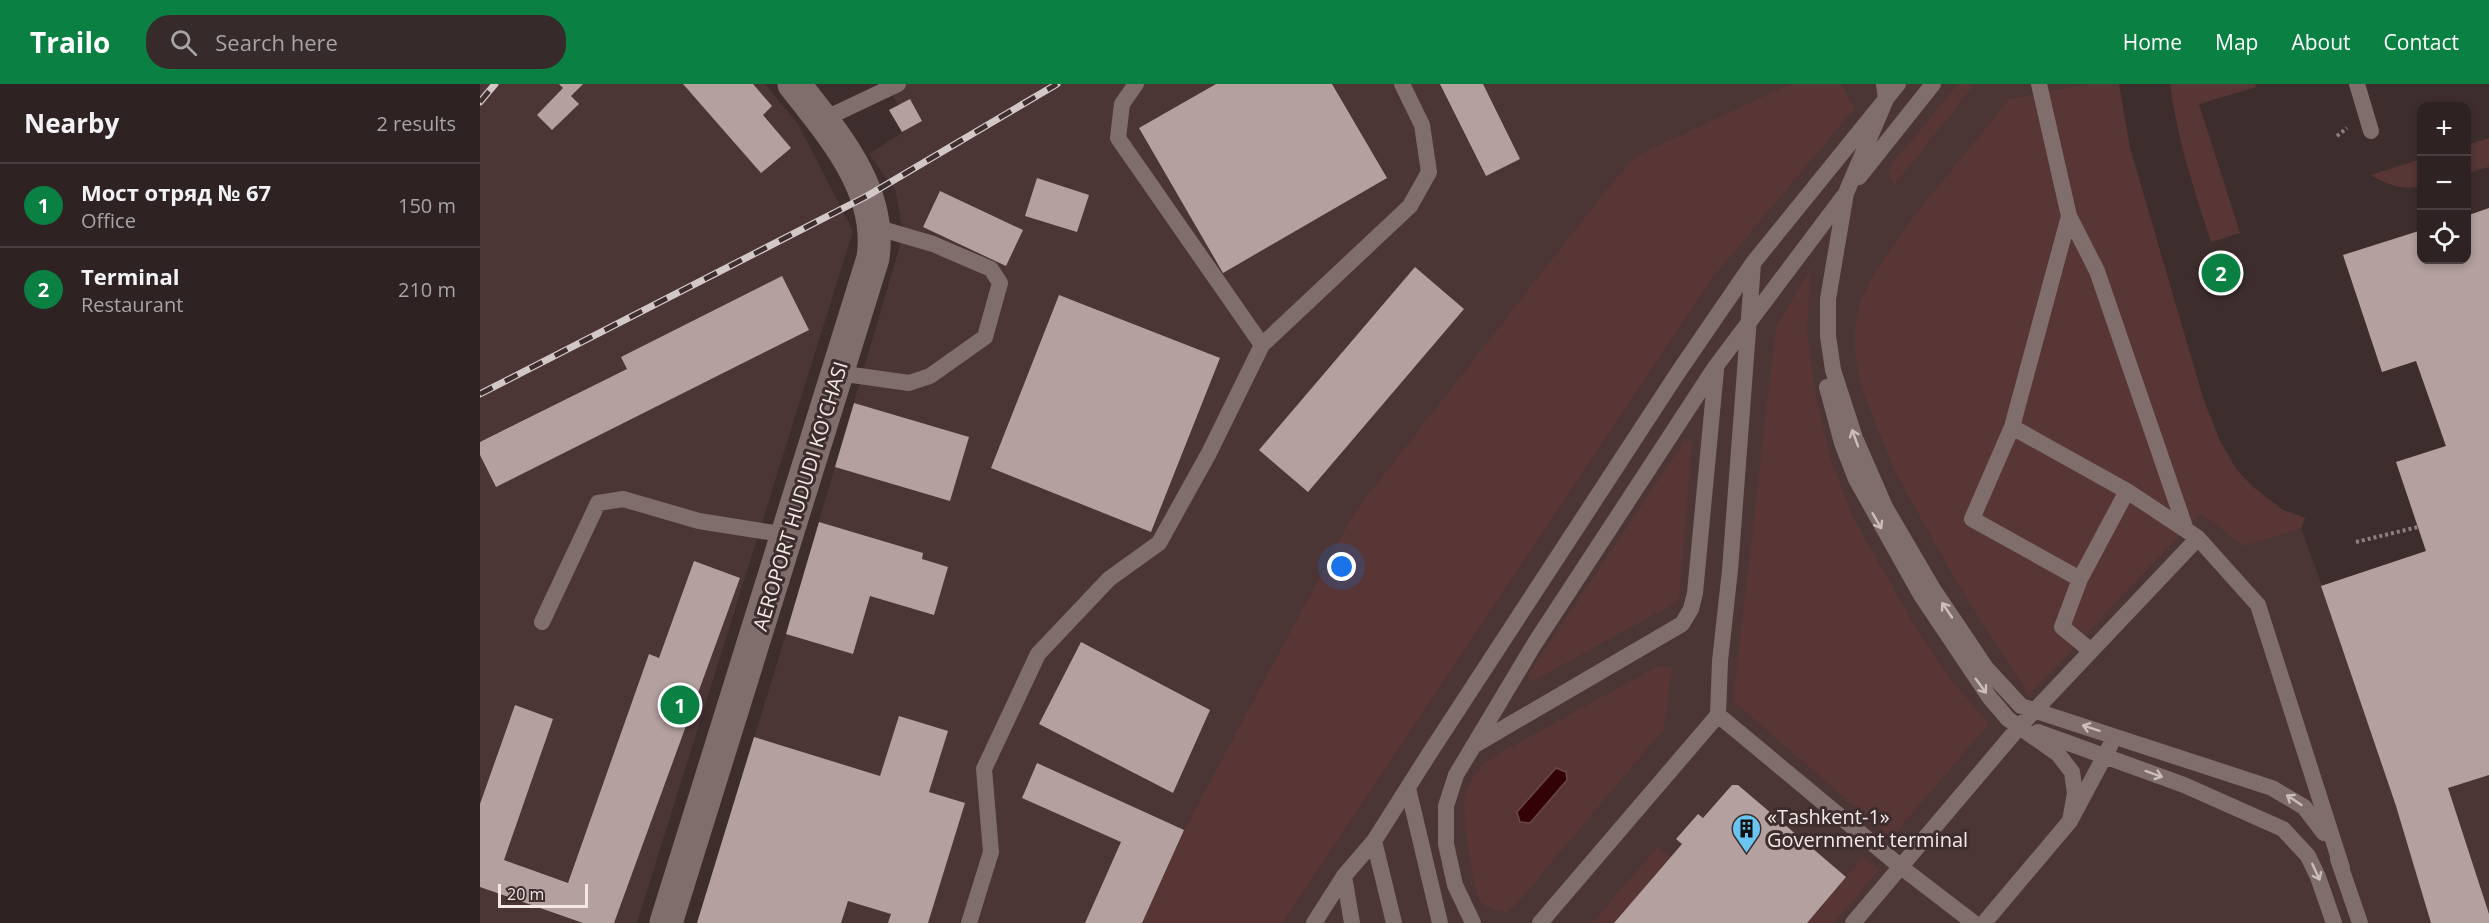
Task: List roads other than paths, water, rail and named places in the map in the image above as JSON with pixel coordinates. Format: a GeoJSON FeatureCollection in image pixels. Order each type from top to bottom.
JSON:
{"type":"FeatureCollection","features":[{"type":"Feature","properties":{"kind":"street","name":"AEROPORT HUDUDI KO'CHASI"},"geometry":{"type":"LineString","coordinates":[[666,923],[871,268],[875,227],[859,177],[822,120],[794,84]]}},
{"type":"Feature","properties":{"kind":"lane"},"geometry":{"type":"LineString","coordinates":[[822,120],[897,84]]}},
{"type":"Feature","properties":{"kind":"lane"},"geometry":{"type":"LineString","coordinates":[[1136,84],[1122,104],[1118,138],[1262,345]]}},
{"type":"Feature","properties":{"kind":"lane"},"geometry":{"type":"LineString","coordinates":[[969,923],[991,852],[984,770],[1038,654],[1109,579],[1160,543],[1209,453],[1262,345],[1410,206],[1429,172],[1422,125],[1402,84]]}},
{"type":"Feature","properties":{"kind":"lane"},"geometry":{"type":"LineString","coordinates":[[1873,84],[1882,98]]}},
{"type":"Feature","properties":{"kind":"lane"},"geometry":{"type":"LineString","coordinates":[[1314,923],[1344,876],[1374,841],[1677,374],[1753,263],[1882,98],[1898,84]]}},
{"type":"Feature","properties":{"kind":"lane"},"geometry":{"type":"LineString","coordinates":[[1473,923],[1455,885],[1446,844],[1446,806],[1456,775],[1547,624],[1716,366],[1846,193],[1933,84]]}},
{"type":"Feature","properties":{"kind":"lane"},"geometry":{"type":"LineString","coordinates":[[2039,84],[2069,216],[2097,272],[2185,527]]}},
{"type":"Feature","properties":{"kind":"lane"},"geometry":{"type":"LineString","coordinates":[[2357,84],[2371,131]]}},
{"type":"Feature","properties":{"kind":"lane"},"geometry":{"type":"LineString","coordinates":[[1882,98],[1846,193],[1828,299],[1828,336],[1833,370],[1855,438],[1885,507],[1933,590],[1991,674],[2021,705],[2229,772],[2289,796],[2304,807],[2318,822],[2342,868]]}},
{"type":"Feature","properties":{"kind":"lane"},"geometry":{"type":"LineString","coordinates":[[1882,98],[1833,211],[1819,296],[1819,333],[1825,377],[1842,443],[1872,513],[1921,595],[1990,698],[2008,719],[2058,754],[2072,772],[2075,793],[2070,821]]}},
{"type":"Feature","properties":{"kind":"lane"},"geometry":{"type":"LineString","coordinates":[[2069,216],[2012,427],[1972,519],[2080,579]]}},
{"type":"Feature","properties":{"kind":"lane"},"geometry":{"type":"LineString","coordinates":[[838,373],[909,383],[930,376],[985,337],[1000,283],[991,269],[933,244],[875,227]]}},
{"type":"Feature","properties":{"kind":"lane"},"geometry":{"type":"LineString","coordinates":[[1540,923],[1718,715],[1720,661],[1730,570],[1753,263]]}},
{"type":"Feature","properties":{"kind":"lane"},"geometry":{"type":"LineString","coordinates":[[1473,746],[1682,624],[1691,609],[1695,593],[1716,366]]}},
{"type":"Feature","properties":{"kind":"lane"},"geometry":{"type":"LineString","coordinates":[[2012,427],[2127,491],[2185,527],[2198,538],[2258,605],[2360,923]]}},
{"type":"Feature","properties":{"kind":"lane"},"geometry":{"type":"LineString","coordinates":[[2090,651],[2062,627],[2080,579],[2127,491]]}},
{"type":"Feature","properties":{"kind":"lane"},"geometry":{"type":"LineString","coordinates":[[542,622],[598,504],[623,499],[699,521],[787,535]]}},
{"type":"Feature","properties":{"kind":"lane"},"geometry":{"type":"LineString","coordinates":[[1852,923],[2020,726],[2198,538]]}},
{"type":"Feature","properties":{"kind":"lane"},"geometry":{"type":"LineString","coordinates":[[1718,715],[1901,867],[1974,923]]}},
{"type":"Feature","properties":{"kind":"lane"},"geometry":{"type":"LineString","coordinates":[[2020,726],[2184,784],[2283,829],[2308,856],[2334,923]]}},
{"type":"Feature","properties":{"kind":"lane"},"geometry":{"type":"LineString","coordinates":[[1984,923],[2070,821],[2116,736]]}},
{"type":"Feature","properties":{"kind":"lane"},"geometry":{"type":"LineString","coordinates":[[1408,788],[1440,923]]}},
{"type":"Feature","properties":{"kind":"lane"},"geometry":{"type":"LineString","coordinates":[[1374,841],[1394,923]]}},
{"type":"Feature","properties":{"kind":"lane"},"geometry":{"type":"LineString","coordinates":[[1344,876],[1352,923]]}},
{"type":"Feature","properties":{"kind":"railway"},"geometry":{"type":"LineString","coordinates":[[480,102],[495,84]]}},
{"type":"Feature","properties":{"kind":"railway"},"geometry":{"type":"LineString","coordinates":[[480,394],[867,196],[1057,84]]}},
{"type":"Feature","properties":{"kind":"place","name":"Terminal"},"geometry":{"type":"Point","coordinates":[2221,273]}},
{"type":"Feature","properties":{"kind":"place","name":"Мост отряд № 67"},"geometry":{"type":"Point","coordinates":[680,705]}},
{"type":"Feature","properties":{"kind":"place","name":"«Tashkent-1» Government terminal"},"geometry":{"type":"Point","coordinates":[1746,854]}}]}
